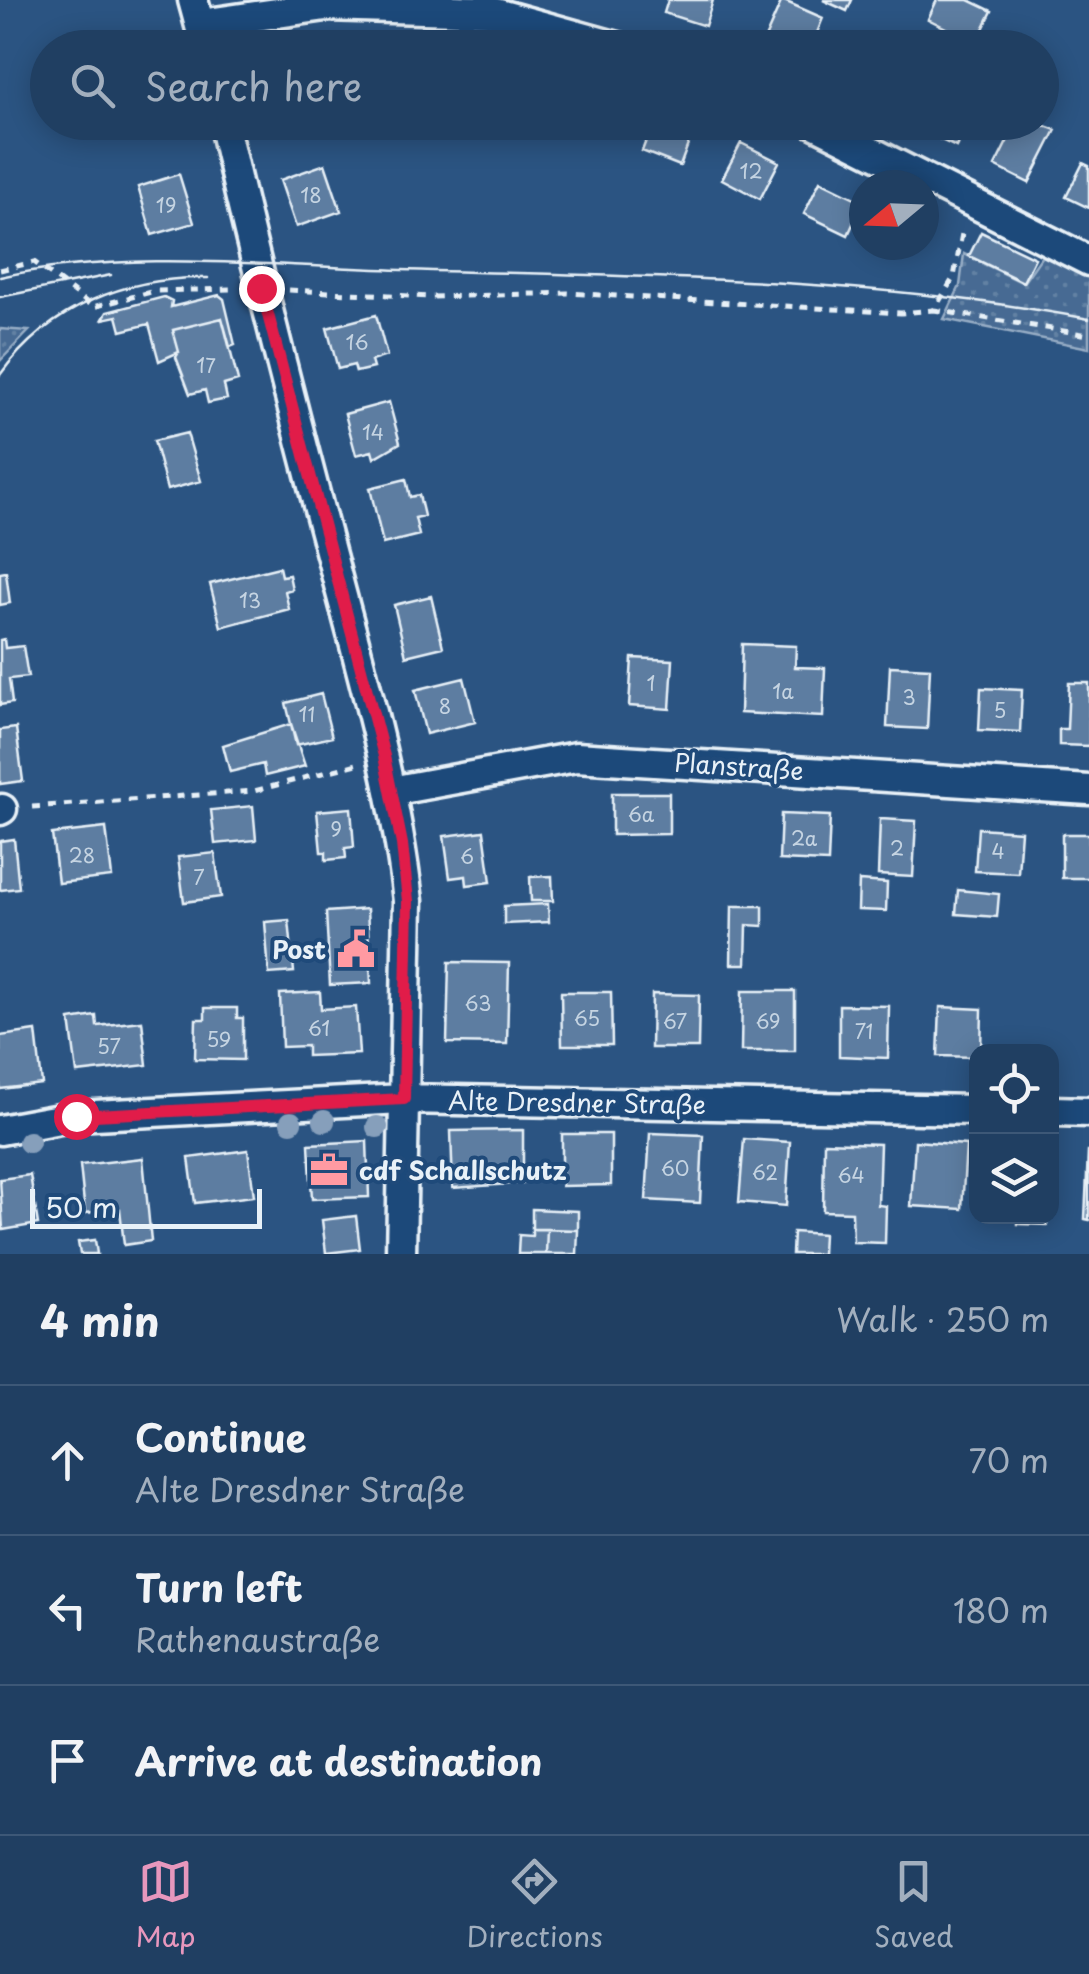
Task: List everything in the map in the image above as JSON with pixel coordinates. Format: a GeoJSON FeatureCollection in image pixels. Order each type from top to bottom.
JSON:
{"type":"FeatureCollection","features":[{"type":"Feature","properties":{"kind":"street"},"geometry":{"type":"LineString","coordinates":[[200,24],[326,6],[488,12],[555,30]]}},
{"type":"Feature","properties":{"kind":"street"},"geometry":{"type":"LineString","coordinates":[[227,140],[261,288],[391,791],[408,901],[401,1254]]}},
{"type":"Feature","properties":{"kind":"street"},"geometry":{"type":"LineString","coordinates":[[848,140],[1089,262]]}},
{"type":"Feature","properties":{"kind":"street","name":"Planstraße"},"geometry":{"type":"LineString","coordinates":[[391,791],[576,757],[1089,790]]}},
{"type":"Feature","properties":{"kind":"street","name":"Alte Dresdner Straße"},"geometry":{"type":"LineString","coordinates":[[0,1130],[76,1116],[404,1099],[969,1110]]}},
{"type":"Feature","properties":{"kind":"street"},"geometry":{"type":"LineString","coordinates":[[1059,1111],[1089,1112]]}},
{"type":"Feature","properties":{"kind":"path"},"geometry":{"type":"LineString","coordinates":[[934,310],[954,277],[968,200]]}},
{"type":"Feature","properties":{"kind":"path"},"geometry":{"type":"LineString","coordinates":[[0,270],[34,262],[93,307],[155,291],[261,288],[430,297],[566,294],[901,313],[934,310],[1089,335]]}},
{"type":"Feature","properties":{"kind":"path"},"geometry":{"type":"LineString","coordinates":[[1,809],[254,791],[384,756]]}},
{"type":"Feature","properties":{"kind":"shaded area"},"geometry":{"type":"Polygon","coordinates":[[[1044,253],[1089,272],[1089,348],[944,319],[960,286],[964,254],[1023,283],[1044,253]]]}},
{"type":"Feature","properties":{"kind":"shaded area"},"geometry":{"type":"Polygon","coordinates":[[[0,329],[29,331],[0,361],[0,329]]]}},
{"type":"Feature","properties":{"kind":"building"},"geometry":{"type":"Polygon","coordinates":[[[668,0],[713,0],[705,26],[664,13],[668,0]]]}},
{"type":"Feature","properties":{"kind":"building"},"geometry":{"type":"Polygon","coordinates":[[[782,0],[823,18],[818,30],[769,30],[782,0]]]}},
{"type":"Feature","properties":{"kind":"building"},"geometry":{"type":"Polygon","coordinates":[[[823,0],[852,0],[847,11],[823,0]]]}},
{"type":"Feature","properties":{"kind":"building"},"geometry":{"type":"Polygon","coordinates":[[[937,0],[969,0],[992,11],[982,30],[950,30],[928,19],[937,0]]]}},
{"type":"Feature","properties":{"kind":"building"},"geometry":{"type":"Polygon","coordinates":[[[646,140],[690,140],[680,166],[642,151],[646,140]]]}},
{"type":"Feature","properties":{"kind":"building"},"geometry":{"type":"Polygon","coordinates":[[[941,140],[959,140],[956,147],[941,140]]]}},
{"type":"Feature","properties":{"kind":"building"},"geometry":{"type":"Polygon","coordinates":[[[1008,140],[1051,140],[1029,183],[995,166],[1008,140]]]}},
{"type":"Feature","properties":{"kind":"building"},"geometry":{"type":"Polygon","coordinates":[[[741,143],[779,162],[760,199],[722,179],[741,143]]]}},
{"type":"Feature","properties":{"kind":"building"},"geometry":{"type":"Polygon","coordinates":[[[1083,163],[1089,166],[1089,208],[1066,197],[1083,163]]]}},
{"type":"Feature","properties":{"kind":"building"},"geometry":{"type":"Polygon","coordinates":[[[325,164],[341,211],[296,227],[280,180],[325,164]]]}},
{"type":"Feature","properties":{"kind":"building"},"geometry":{"type":"Polygon","coordinates":[[[179,174],[194,223],[152,235],[138,187],[179,174]]]}},
{"type":"Feature","properties":{"kind":"building"},"geometry":{"type":"Polygon","coordinates":[[[820,181],[849,195],[848,235],[804,214],[820,181]]]}},
{"type":"Feature","properties":{"kind":"building"},"geometry":{"type":"Polygon","coordinates":[[[981,232],[1035,258],[1023,282],[969,256],[981,232]]]}},
{"type":"Feature","properties":{"kind":"building"},"geometry":{"type":"Polygon","coordinates":[[[219,295],[224,299],[235,345],[230,347],[222,318],[173,330],[179,352],[159,361],[149,324],[121,331],[117,316],[103,319],[107,312],[164,297],[172,301],[171,307],[219,295]]]}},
{"type":"Feature","properties":{"kind":"building"},"geometry":{"type":"Polygon","coordinates":[[[376,315],[387,356],[371,361],[373,368],[356,372],[354,365],[338,369],[327,328],[376,315]]]}},
{"type":"Feature","properties":{"kind":"building"},"geometry":{"type":"Polygon","coordinates":[[[222,318],[238,381],[224,385],[227,399],[208,403],[205,390],[190,394],[176,357],[179,352],[173,330],[222,318]]]}},
{"type":"Feature","properties":{"kind":"building"},"geometry":{"type":"Polygon","coordinates":[[[389,402],[400,443],[374,458],[372,451],[356,455],[345,414],[389,402]]]}},
{"type":"Feature","properties":{"kind":"building"},"geometry":{"type":"Polygon","coordinates":[[[187,433],[201,481],[167,490],[154,441],[187,433]]]}},
{"type":"Feature","properties":{"kind":"building"},"geometry":{"type":"Polygon","coordinates":[[[406,479],[410,497],[419,495],[424,516],[415,518],[419,535],[383,544],[370,488],[406,479]]]}},
{"type":"Feature","properties":{"kind":"building"},"geometry":{"type":"Polygon","coordinates":[[[279,567],[281,576],[289,575],[292,589],[285,591],[289,609],[221,627],[210,584],[279,567]]]}},
{"type":"Feature","properties":{"kind":"building"},"geometry":{"type":"Polygon","coordinates":[[[6,572],[10,603],[0,605],[0,573],[6,572]]]}},
{"type":"Feature","properties":{"kind":"building"},"geometry":{"type":"Polygon","coordinates":[[[431,596],[443,647],[406,656],[394,605],[431,596]]]}},
{"type":"Feature","properties":{"kind":"building"},"geometry":{"type":"Polygon","coordinates":[[[4,639],[5,648],[23,646],[28,677],[9,679],[12,703],[0,705],[0,640],[4,639]]]}},
{"type":"Feature","properties":{"kind":"building"},"geometry":{"type":"Polygon","coordinates":[[[742,644],[796,646],[795,667],[825,668],[823,717],[740,713],[742,644]]]}},
{"type":"Feature","properties":{"kind":"building"},"geometry":{"type":"Polygon","coordinates":[[[632,658],[673,660],[670,709],[629,706],[632,658]]]}},
{"type":"Feature","properties":{"kind":"building"},"geometry":{"type":"Polygon","coordinates":[[[890,666],[930,668],[927,729],[887,727],[890,666]]]}},
{"type":"Feature","properties":{"kind":"building"},"geometry":{"type":"Polygon","coordinates":[[[464,678],[475,722],[426,734],[415,690],[464,678]]]}},
{"type":"Feature","properties":{"kind":"building"},"geometry":{"type":"Polygon","coordinates":[[[1069,683],[1089,683],[1089,746],[1059,745],[1059,729],[1067,729],[1069,683]]]}},
{"type":"Feature","properties":{"kind":"building"},"geometry":{"type":"Polygon","coordinates":[[[981,688],[1022,690],[1020,732],[979,730],[981,688]]]}},
{"type":"Feature","properties":{"kind":"building"},"geometry":{"type":"Polygon","coordinates":[[[321,694],[332,737],[296,745],[286,703],[321,694]]]}},
{"type":"Feature","properties":{"kind":"building"},"geometry":{"type":"Polygon","coordinates":[[[291,724],[305,766],[265,776],[263,764],[230,772],[223,745],[291,724]]]}},
{"type":"Feature","properties":{"kind":"building"},"geometry":{"type":"Polygon","coordinates":[[[16,728],[23,781],[0,784],[0,730],[16,728]]]}},
{"type":"Feature","properties":{"kind":"building"},"geometry":{"type":"Polygon","coordinates":[[[612,793],[669,793],[669,834],[612,835],[612,793]]]}},
{"type":"Feature","properties":{"kind":"building"},"geometry":{"type":"Polygon","coordinates":[[[253,806],[256,840],[215,844],[211,810],[253,806]]]}},
{"type":"Feature","properties":{"kind":"building"},"geometry":{"type":"Polygon","coordinates":[[[351,808],[354,847],[345,848],[346,858],[326,860],[326,852],[321,852],[317,811],[351,808]]]}},
{"type":"Feature","properties":{"kind":"building"},"geometry":{"type":"Polygon","coordinates":[[[781,814],[830,816],[828,862],[779,860],[781,814]]]}},
{"type":"Feature","properties":{"kind":"building"},"geometry":{"type":"Polygon","coordinates":[[[880,819],[916,821],[913,877],[878,875],[880,819]]]}},
{"type":"Feature","properties":{"kind":"building"},"geometry":{"type":"Polygon","coordinates":[[[106,828],[112,877],[58,883],[52,834],[106,828]]]}},
{"type":"Feature","properties":{"kind":"building"},"geometry":{"type":"Polygon","coordinates":[[[978,828],[1021,831],[1018,873],[975,871],[978,828]]]}},
{"type":"Feature","properties":{"kind":"building"},"geometry":{"type":"Polygon","coordinates":[[[484,831],[491,882],[467,885],[466,876],[450,878],[444,836],[484,831]]]}},
{"type":"Feature","properties":{"kind":"building"},"geometry":{"type":"Polygon","coordinates":[[[1062,834],[1089,834],[1089,878],[1062,878],[1062,834]]]}},
{"type":"Feature","properties":{"kind":"building"},"geometry":{"type":"Polygon","coordinates":[[[14,839],[19,888],[0,890],[0,841],[14,839]]]}},
{"type":"Feature","properties":{"kind":"building"},"geometry":{"type":"Polygon","coordinates":[[[215,853],[221,897],[184,902],[178,857],[215,853]]]}},
{"type":"Feature","properties":{"kind":"building"},"geometry":{"type":"Polygon","coordinates":[[[552,876],[553,901],[531,901],[530,877],[552,876]]]}},
{"type":"Feature","properties":{"kind":"building"},"geometry":{"type":"Polygon","coordinates":[[[859,881],[887,883],[886,911],[858,910],[859,881]]]}},
{"type":"Feature","properties":{"kind":"building"},"geometry":{"type":"Polygon","coordinates":[[[958,890],[999,894],[997,917],[956,914],[958,890]]]}},
{"type":"Feature","properties":{"kind":"building"},"geometry":{"type":"Polygon","coordinates":[[[548,904],[549,922],[504,924],[504,906],[548,904]]]}},
{"type":"Feature","properties":{"kind":"building"},"geometry":{"type":"Polygon","coordinates":[[[732,906],[763,906],[763,926],[747,925],[746,964],[731,964],[732,906]]]}},
{"type":"Feature","properties":{"kind":"building"},"geometry":{"type":"Polygon","coordinates":[[[367,909],[371,983],[330,985],[326,912],[367,909]]]}},
{"type":"Feature","properties":{"kind":"building"},"geometry":{"type":"Polygon","coordinates":[[[289,920],[294,972],[269,974],[265,922],[289,920]]]}},
{"type":"Feature","properties":{"kind":"building"},"geometry":{"type":"Polygon","coordinates":[[[449,962],[509,963],[507,1044],[447,1043],[449,962]]]}},
{"type":"Feature","properties":{"kind":"building"},"geometry":{"type":"Polygon","coordinates":[[[742,991],[795,991],[795,1051],[741,1051],[742,991]]]}},
{"type":"Feature","properties":{"kind":"building"},"geometry":{"type":"Polygon","coordinates":[[[320,992],[321,1009],[356,1007],[359,1054],[307,1056],[307,1046],[282,1047],[280,994],[320,992]]]}},
{"type":"Feature","properties":{"kind":"building"},"geometry":{"type":"Polygon","coordinates":[[[561,992],[611,992],[612,1045],[562,1045],[561,992]]]}},
{"type":"Feature","properties":{"kind":"building"},"geometry":{"type":"Polygon","coordinates":[[[652,994],[699,995],[698,1048],[651,1048],[652,994]]]}},
{"type":"Feature","properties":{"kind":"building"},"geometry":{"type":"Polygon","coordinates":[[[839,1005],[889,1006],[888,1058],[839,1056],[839,1005]]]}},
{"type":"Feature","properties":{"kind":"building"},"geometry":{"type":"Polygon","coordinates":[[[940,1007],[982,1009],[981,1044],[969,1044],[969,1057],[938,1056],[940,1007]]]}},
{"type":"Feature","properties":{"kind":"building"},"geometry":{"type":"Polygon","coordinates":[[[205,1008],[237,1008],[237,1018],[243,1018],[243,1060],[195,1059],[196,1019],[205,1019],[205,1008]]]}},
{"type":"Feature","properties":{"kind":"building"},"geometry":{"type":"Polygon","coordinates":[[[96,1016],[97,1026],[142,1021],[147,1065],[77,1073],[70,1020],[96,1016]]]}},
{"type":"Feature","properties":{"kind":"building"},"geometry":{"type":"Polygon","coordinates":[[[36,1031],[42,1084],[0,1089],[0,1036],[36,1031]]]}},
{"type":"Feature","properties":{"kind":"building"},"geometry":{"type":"Polygon","coordinates":[[[523,1130],[523,1183],[453,1188],[451,1131],[523,1130]]]}},
{"type":"Feature","properties":{"kind":"building"},"geometry":{"type":"Polygon","coordinates":[[[650,1133],[703,1135],[700,1203],[646,1200],[650,1133]]]}},
{"type":"Feature","properties":{"kind":"building"},"geometry":{"type":"Polygon","coordinates":[[[562,1134],[611,1134],[611,1185],[562,1186],[562,1134]]]}},
{"type":"Feature","properties":{"kind":"building"},"geometry":{"type":"Polygon","coordinates":[[[744,1139],[790,1142],[786,1206],[739,1202],[744,1139]]]}},
{"type":"Feature","properties":{"kind":"building"},"geometry":{"type":"Polygon","coordinates":[[[367,1141],[369,1197],[312,1199],[309,1144],[367,1141]]]}},
{"type":"Feature","properties":{"kind":"building"},"geometry":{"type":"Polygon","coordinates":[[[915,1141],[966,1145],[962,1209],[911,1206],[915,1141]]]}},
{"type":"Feature","properties":{"kind":"building"},"geometry":{"type":"Polygon","coordinates":[[[824,1142],[880,1144],[878,1205],[886,1206],[885,1243],[853,1242],[852,1212],[823,1211],[824,1142]]]}},
{"type":"Feature","properties":{"kind":"building"},"geometry":{"type":"Polygon","coordinates":[[[248,1150],[254,1196],[195,1203],[189,1158],[248,1150]]]}},
{"type":"Feature","properties":{"kind":"building"},"geometry":{"type":"Polygon","coordinates":[[[1089,1151],[1089,1220],[1085,1219],[1089,1151]]]}},
{"type":"Feature","properties":{"kind":"building"},"geometry":{"type":"Polygon","coordinates":[[[143,1158],[151,1241],[124,1245],[120,1209],[85,1213],[80,1165],[143,1158]]]}},
{"type":"Feature","properties":{"kind":"building"},"geometry":{"type":"Polygon","coordinates":[[[30,1175],[38,1224],[3,1230],[0,1179],[30,1175]]]}},
{"type":"Feature","properties":{"kind":"building"},"geometry":{"type":"Polygon","coordinates":[[[532,1209],[578,1211],[578,1230],[532,1229],[532,1209]]]}},
{"type":"Feature","properties":{"kind":"building"},"geometry":{"type":"Polygon","coordinates":[[[356,1216],[360,1249],[326,1253],[322,1220],[356,1216]]]}},
{"type":"Feature","properties":{"kind":"building"},"geometry":{"type":"Polygon","coordinates":[[[532,1229],[547,1229],[546,1254],[518,1254],[519,1235],[532,1236],[532,1229]]]}},
{"type":"Feature","properties":{"kind":"building"},"geometry":{"type":"Polygon","coordinates":[[[547,1229],[578,1230],[577,1254],[546,1254],[547,1229]]]}},
{"type":"Feature","properties":{"kind":"building"},"geometry":{"type":"Polygon","coordinates":[[[793,1232],[823,1234],[822,1254],[792,1254],[793,1232]]]}},
{"type":"Feature","properties":{"kind":"building"},"geometry":{"type":"Polygon","coordinates":[[[95,1240],[97,1254],[80,1254],[78,1242],[95,1240]]]}},
{"type":"Feature","properties":{"kind":"tram line"},"geometry":{"type":"LineString","coordinates":[[0,277],[49,268],[149,261],[660,277],[918,294],[1089,319]]}},
{"type":"Feature","properties":{"kind":"tram line"},"geometry":{"type":"LineString","coordinates":[[0,297],[111,275]]}},
{"type":"Feature","properties":{"kind":"tram line"},"geometry":{"type":"LineString","coordinates":[[0,375],[42,331],[92,300],[148,283],[208,278]]}},
{"type":"Feature","properties":{"kind":"place","name":"Post"},"geometry":{"type":"Point","coordinates":[356,949]}},
{"type":"Feature","properties":{"kind":"place","name":"cdf Schallschutz"},"geometry":{"type":"Point","coordinates":[329,1170]}},
{"type":"Feature","properties":{"kind":"route"},"geometry":{"type":"LineString","coordinates":[[76,1116],[404,1099],[408,901],[402,844],[384,756],[261,288]]}}]}
